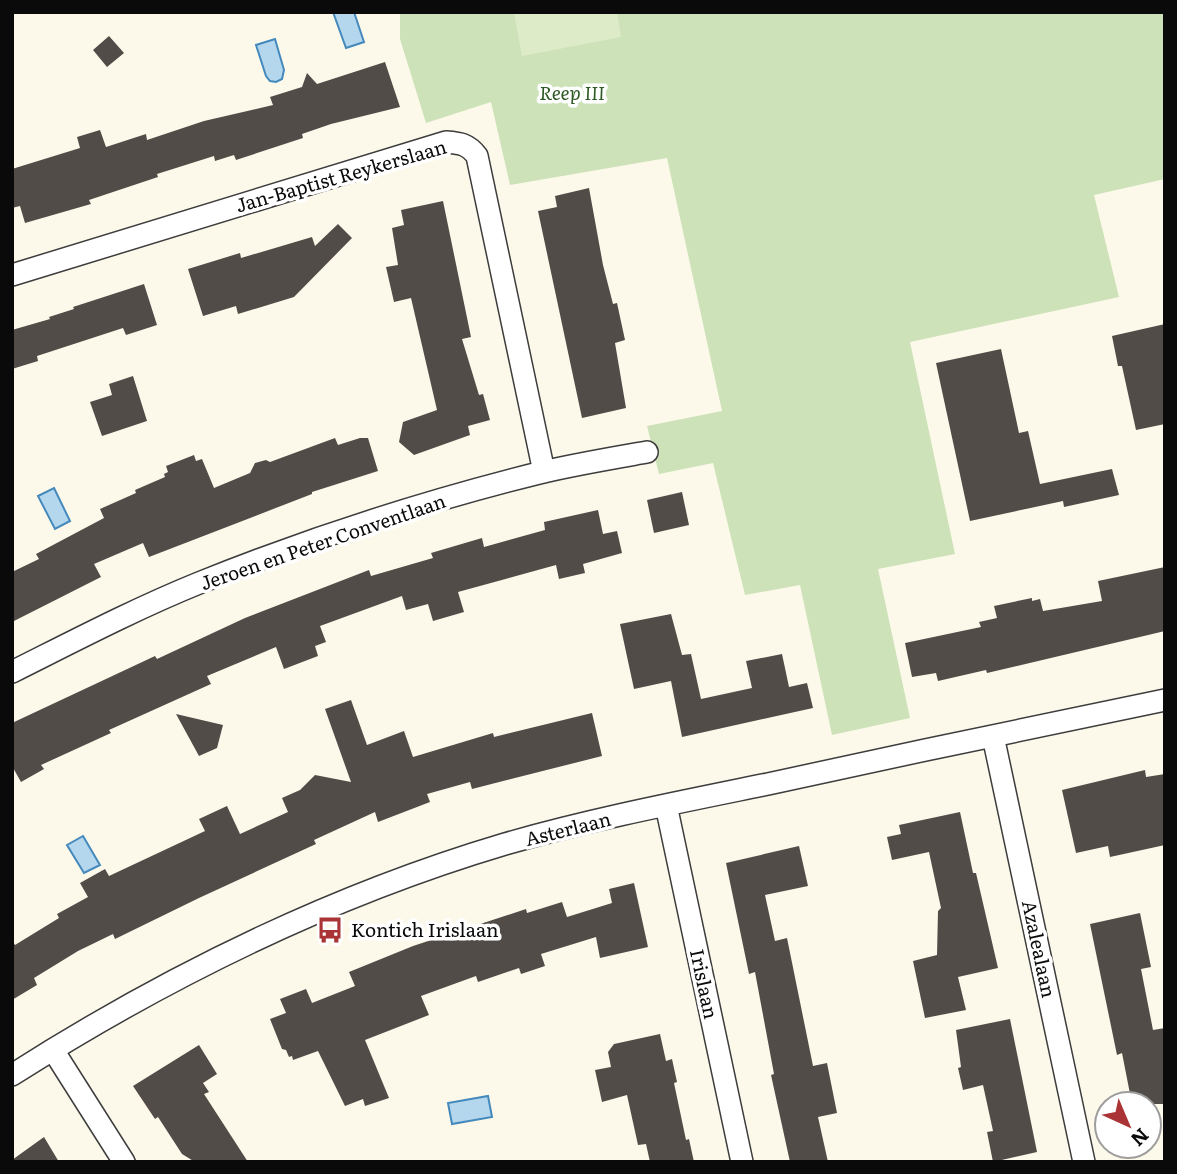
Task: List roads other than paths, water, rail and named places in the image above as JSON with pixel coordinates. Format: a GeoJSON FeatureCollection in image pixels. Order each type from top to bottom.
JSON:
{"type":"FeatureCollection","features":[{"type":"Feature","properties":{"kind":"street","name":"Jan-Baptist Reykerslaan"},"geometry":{"type":"LineString","coordinates":[[12,275],[446,142],[470,146],[477,156],[544,472]]}},
{"type":"Feature","properties":{"kind":"street","name":"Jeroen en Peter Conventlaan"},"geometry":{"type":"LineString","coordinates":[[12,673],[92,632],[197,584],[281,552],[410,509],[544,472],[647,452]]}},
{"type":"Feature","properties":{"kind":"street","name":"Asterlaan"},"geometry":{"type":"LineString","coordinates":[[12,1075],[168,983],[239,947],[330,906],[504,845],[568,827],[666,805],[1165,699]]}},
{"type":"Feature","properties":{"kind":"street","name":"Azalealaan"},"geometry":{"type":"LineString","coordinates":[[993,736],[1084,1162]]}},
{"type":"Feature","properties":{"kind":"street","name":"Irislaan"},"geometry":{"type":"LineString","coordinates":[[666,805],[742,1162]]}},
{"type":"Feature","properties":{"kind":"street"},"geometry":{"type":"LineString","coordinates":[[53,1049],[124,1162]]}},
{"type":"Feature","properties":{"kind":"water"},"geometry":{"type":"Polygon","coordinates":[[[333,12],[354,12],[364,42],[346,48],[333,12]]]}},
{"type":"Feature","properties":{"kind":"water"},"geometry":{"type":"Polygon","coordinates":[[[275,39],[284,70],[282,79],[276,82],[270,81],[266,76],[256,45],[275,39]]]}},
{"type":"Feature","properties":{"kind":"water"},"geometry":{"type":"Polygon","coordinates":[[[54,488],[70,521],[55,529],[38,496],[54,488]]]}},
{"type":"Feature","properties":{"kind":"water"},"geometry":{"type":"Polygon","coordinates":[[[83,836],[100,865],[84,873],[67,845],[83,836]]]}},
{"type":"Feature","properties":{"kind":"water"},"geometry":{"type":"Polygon","coordinates":[[[488,1096],[492,1117],[452,1124],[448,1103],[488,1096]]]}},
{"type":"Feature","properties":{"kind":"place","name":"Kontich Irislaan"},"geometry":{"type":"Point","coordinates":[330,930]}},
{"type":"Feature","properties":{"kind":"park label","name":"Reep III"},"geometry":{"type":"Point","coordinates":[572,93]}}]}
